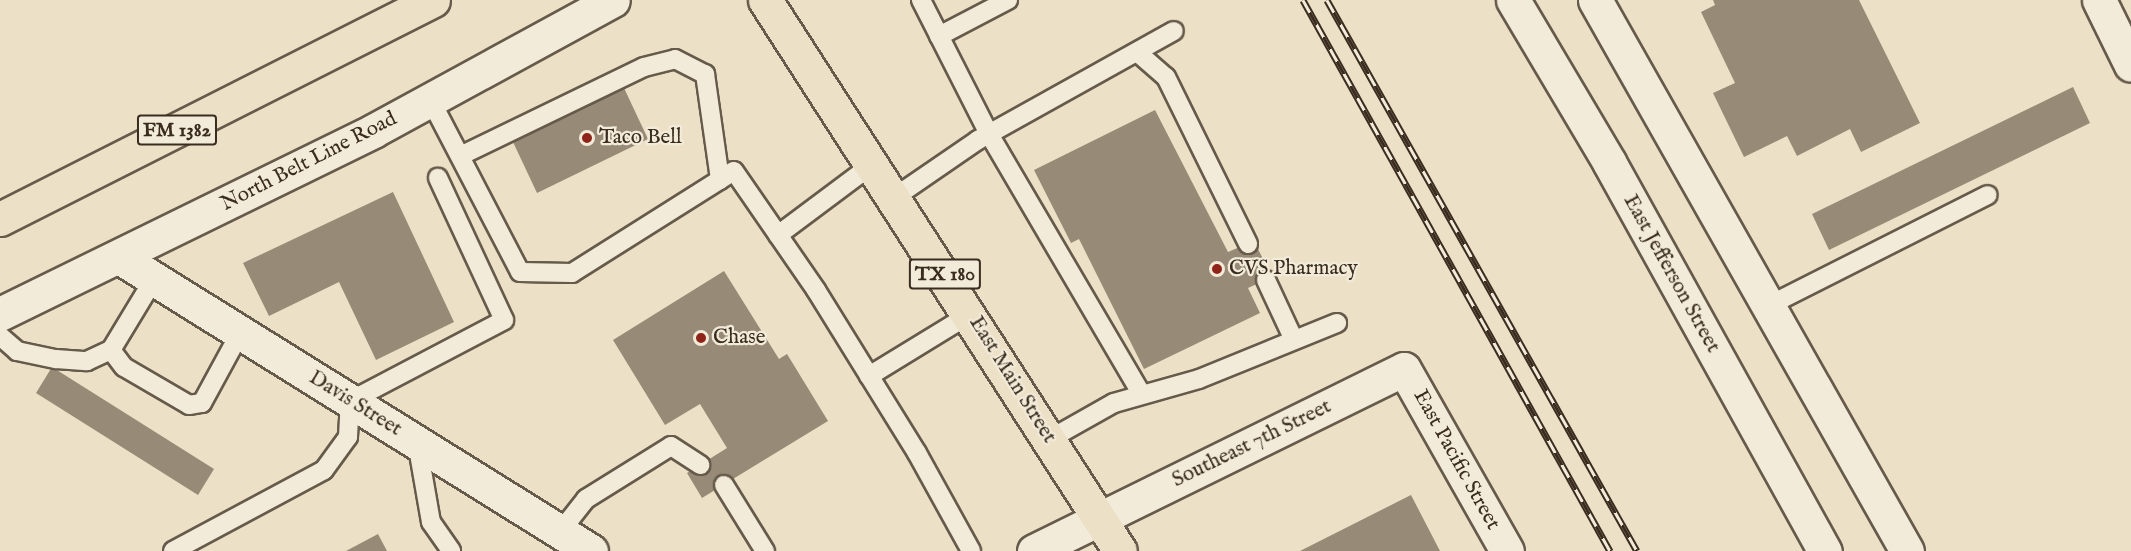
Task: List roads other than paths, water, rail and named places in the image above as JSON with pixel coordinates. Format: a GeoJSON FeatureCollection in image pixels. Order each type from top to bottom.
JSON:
{"type":"FeatureCollection","features":[{"type":"Feature","properties":{"kind":"main road","name":"FM 1382"},"geometry":{"type":"LineString","coordinates":[[0,219],[354,42],[433,0]]}},
{"type":"Feature","properties":{"kind":"main road","name":"East Main Street"},"geometry":{"type":"LineString","coordinates":[[765,0],[895,197],[1120,551]]}},
{"type":"Feature","properties":{"kind":"street","name":"North Belt Line Road"},"geometry":{"type":"LineString","coordinates":[[0,314],[119,257],[430,99],[612,0]]}},
{"type":"Feature","properties":{"kind":"street","name":"East Jefferson Street"},"geometry":{"type":"LineString","coordinates":[[1513,0],[1609,162],[1826,551]]}},
{"type":"Feature","properties":{"kind":"street"},"geometry":{"type":"LineString","coordinates":[[1595,0],[1768,306],[1896,547]]}},
{"type":"Feature","properties":{"kind":"street"},"geometry":{"type":"LineString","coordinates":[[2099,0],[2131,65]]}},
{"type":"Feature","properties":{"kind":"street","name":"Davis Street"},"geometry":{"type":"LineString","coordinates":[[119,257],[417,442],[571,544]]}},
{"type":"Feature","properties":{"kind":"street","name":"Southeast 7th Street"},"geometry":{"type":"LineString","coordinates":[[1034,551],[1404,369]]}},
{"type":"Feature","properties":{"kind":"street","name":"East Pacific Street"},"geometry":{"type":"LineString","coordinates":[[1404,369],[1507,551]]}},
{"type":"Feature","properties":{"kind":"lane"},"geometry":{"type":"LineString","coordinates":[[921,0],[989,134],[1141,393]]}},
{"type":"Feature","properties":{"kind":"lane"},"geometry":{"type":"LineString","coordinates":[[939,36],[1008,0]]}},
{"type":"Feature","properties":{"kind":"lane"},"geometry":{"type":"LineString","coordinates":[[895,197],[989,134],[1174,31]]}},
{"type":"Feature","properties":{"kind":"lane"},"geometry":{"type":"LineString","coordinates":[[1137,52],[1166,77],[1248,244]]}},
{"type":"Feature","properties":{"kind":"lane"},"geometry":{"type":"LineString","coordinates":[[460,156],[644,67],[675,59],[705,74],[720,180]]}},
{"type":"Feature","properties":{"kind":"lane"},"geometry":{"type":"LineString","coordinates":[[430,99],[520,272],[572,273],[734,171],[869,376],[971,551]]}},
{"type":"Feature","properties":{"kind":"lane"},"geometry":{"type":"LineString","coordinates":[[778,235],[873,164]]}},
{"type":"Feature","properties":{"kind":"lane"},"geometry":{"type":"LineString","coordinates":[[173,551],[324,470],[348,437],[350,401],[504,320],[438,178]]}},
{"type":"Feature","properties":{"kind":"lane"},"geometry":{"type":"LineString","coordinates":[[1768,306],[1988,195]]}},
{"type":"Feature","properties":{"kind":"lane"},"geometry":{"type":"LineString","coordinates":[[0,336],[17,351],[56,359],[87,360],[111,350],[154,279]]}},
{"type":"Feature","properties":{"kind":"lane"},"geometry":{"type":"LineString","coordinates":[[1266,280],[1294,340]]}},
{"type":"Feature","properties":{"kind":"lane"},"geometry":{"type":"LineString","coordinates":[[869,376],[970,314]]}},
{"type":"Feature","properties":{"kind":"lane"},"geometry":{"type":"LineString","coordinates":[[1050,439],[1141,393],[1199,379],[1337,323]]}},
{"type":"Feature","properties":{"kind":"lane"},"geometry":{"type":"LineString","coordinates":[[111,350],[124,367],[189,405],[202,403],[240,333]]}},
{"type":"Feature","properties":{"kind":"lane"},"geometry":{"type":"LineString","coordinates":[[417,442],[431,522],[451,551]]}},
{"type":"Feature","properties":{"kind":"lane"},"geometry":{"type":"LineString","coordinates":[[571,544],[586,499],[671,446],[700,465]]}},
{"type":"Feature","properties":{"kind":"lane"},"geometry":{"type":"LineString","coordinates":[[724,485],[765,551]]}},
{"type":"Feature","properties":{"kind":"railway"},"geometry":{"type":"LineString","coordinates":[[1303,0],[1610,551]]}},
{"type":"Feature","properties":{"kind":"railway"},"geometry":{"type":"LineString","coordinates":[[1327,0],[1637,551]]}},
{"type":"Feature","properties":{"kind":"place","name":"Taco Bell"},"geometry":{"type":"Point","coordinates":[587,138]}},
{"type":"Feature","properties":{"kind":"place","name":"CVS Pharmacy"},"geometry":{"type":"Point","coordinates":[1217,269]}},
{"type":"Feature","properties":{"kind":"place","name":"Chase"},"geometry":{"type":"Point","coordinates":[701,338]}}]}
